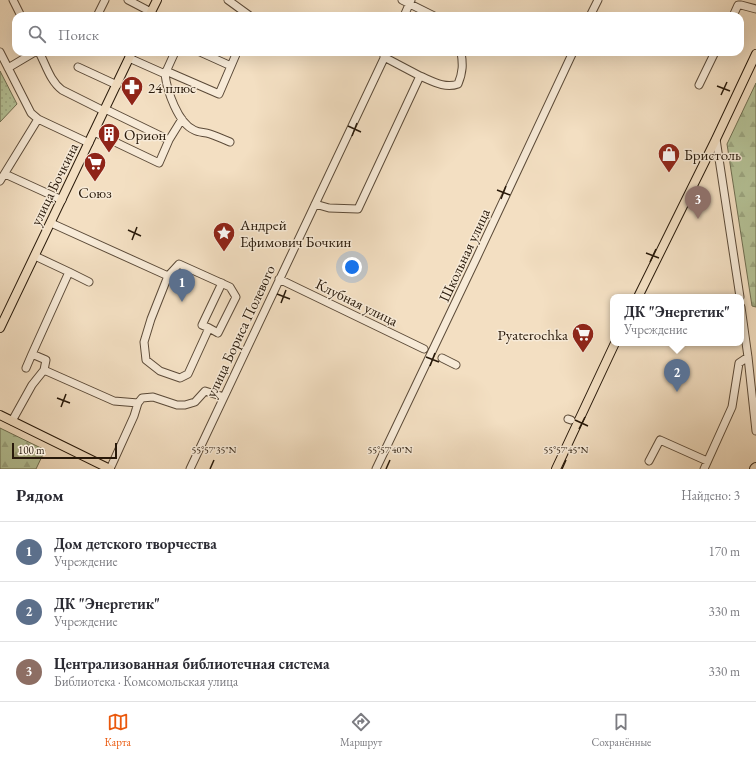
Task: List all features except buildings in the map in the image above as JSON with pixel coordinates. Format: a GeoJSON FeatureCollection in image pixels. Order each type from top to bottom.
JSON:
{"type":"FeatureCollection","features":[{"type":"Feature","properties":{"kind":"main road"},"geometry":{"type":"LineString","coordinates":[[151,12],[157,0]]}},
{"type":"Feature","properties":{"kind":"main road"},"geometry":{"type":"LineString","coordinates":[[639,294],[756,54]]}},
{"type":"Feature","properties":{"kind":"main road","name":"улица Бочкина"},"geometry":{"type":"LineString","coordinates":[[0,328],[131,56]]}},
{"type":"Feature","properties":{"kind":"main road"},"geometry":{"type":"LineString","coordinates":[[556,469],[614,346]]}},
{"type":"Feature","properties":{"kind":"main road"},"geometry":{"type":"LineString","coordinates":[[0,415],[110,469]]}},
{"type":"Feature","properties":{"kind":"street"},"geometry":{"type":"LineString","coordinates":[[13,0],[19,12]]}},
{"type":"Feature","properties":{"kind":"street"},"geometry":{"type":"LineString","coordinates":[[99,12],[105,0]]}},
{"type":"Feature","properties":{"kind":"street"},"geometry":{"type":"LineString","coordinates":[[128,0],[147,12]]}},
{"type":"Feature","properties":{"kind":"street"},"geometry":{"type":"LineString","coordinates":[[228,0],[244,12]]}},
{"type":"Feature","properties":{"kind":"street"},"geometry":{"type":"LineString","coordinates":[[402,0],[410,2],[427,12]]}},
{"type":"Feature","properties":{"kind":"street"},"geometry":{"type":"LineString","coordinates":[[592,12],[598,0]]}},
{"type":"Feature","properties":{"kind":"street"},"geometry":{"type":"LineString","coordinates":[[406,12],[410,2]]}},
{"type":"Feature","properties":{"kind":"street"},"geometry":{"type":"LineString","coordinates":[[735,12],[738,5],[756,9]]}},
{"type":"Feature","properties":{"kind":"street"},"geometry":{"type":"LineString","coordinates":[[0,52],[31,113],[38,119],[89,143]]}},
{"type":"Feature","properties":{"kind":"street"},"geometry":{"type":"LineString","coordinates":[[8,68],[28,56]]}},
{"type":"Feature","properties":{"kind":"street"},"geometry":{"type":"LineString","coordinates":[[41,56],[56,86],[62,90],[169,140]]}},
{"type":"Feature","properties":{"kind":"street"},"geometry":{"type":"LineString","coordinates":[[133,56],[166,72],[219,94],[235,56]]}},
{"type":"Feature","properties":{"kind":"street"},"geometry":{"type":"LineString","coordinates":[[173,56],[166,72],[167,87],[182,119],[187,126],[194,130],[209,133],[230,142]]}},
{"type":"Feature","properties":{"kind":"street"},"geometry":{"type":"LineString","coordinates":[[209,56],[231,66]]}},
{"type":"Feature","properties":{"kind":"street","name":"улица Бориса Полевого"},"geometry":{"type":"LineString","coordinates":[[190,469],[386,56]]}},
{"type":"Feature","properties":{"kind":"street"},"geometry":{"type":"LineString","coordinates":[[388,56],[420,76],[444,86],[449,86],[458,84],[462,74],[462,56]]}},
{"type":"Feature","properties":{"kind":"street","name":"Школьная улица"},"geometry":{"type":"LineString","coordinates":[[376,469],[571,56]]}},
{"type":"Feature","properties":{"kind":"street"},"geometry":{"type":"LineString","coordinates":[[699,86],[713,56]]}},
{"type":"Feature","properties":{"kind":"street"},"geometry":{"type":"LineString","coordinates":[[78,67],[117,85]]}},
{"type":"Feature","properties":{"kind":"street"},"geometry":{"type":"LineString","coordinates":[[315,204],[329,208],[358,209],[420,76]]}},
{"type":"Feature","properties":{"kind":"street"},"geometry":{"type":"LineString","coordinates":[[0,181],[38,119]]}},
{"type":"Feature","properties":{"kind":"street"},"geometry":{"type":"LineString","coordinates":[[94,132],[159,163],[169,140],[182,119]]}},
{"type":"Feature","properties":{"kind":"street"},"geometry":{"type":"LineString","coordinates":[[716,139],[740,294]]}},
{"type":"Feature","properties":{"kind":"street"},"geometry":{"type":"LineString","coordinates":[[5,174],[62,200]]}},
{"type":"Feature","properties":{"kind":"street"},"geometry":{"type":"LineString","coordinates":[[51,223],[168,276]]}},
{"type":"Feature","properties":{"kind":"street"},"geometry":{"type":"LineString","coordinates":[[35,256],[89,282]]}},
{"type":"Feature","properties":{"kind":"street"},"geometry":{"type":"LineString","coordinates":[[209,328],[188,374],[180,378],[160,371],[146,360],[144,342],[151,319],[168,276],[179,264],[222,283],[230,287],[236,297],[218,333],[209,328],[202,325],[222,283]]}},
{"type":"Feature","properties":{"kind":"street"},"geometry":{"type":"LineString","coordinates":[[26,368],[69,272]]}},
{"type":"Feature","properties":{"kind":"street","name":"Клубная улица"},"geometry":{"type":"LineString","coordinates":[[279,279],[424,350]]}},
{"type":"Feature","properties":{"kind":"street"},"geometry":{"type":"LineString","coordinates":[[744,328],[756,431]]}},
{"type":"Feature","properties":{"kind":"street"},"geometry":{"type":"LineString","coordinates":[[12,421],[32,385],[44,370],[46,360],[32,354]]}},
{"type":"Feature","properties":{"kind":"street"},"geometry":{"type":"LineString","coordinates":[[704,469],[732,407],[739,363],[748,357]]}},
{"type":"Feature","properties":{"kind":"street"},"geometry":{"type":"LineString","coordinates":[[442,358],[456,365]]}},
{"type":"Feature","properties":{"kind":"street"},"geometry":{"type":"LineString","coordinates":[[44,370],[114,401],[138,403]]}},
{"type":"Feature","properties":{"kind":"street"},"geometry":{"type":"LineString","coordinates":[[110,469],[138,403],[142,398],[153,398],[177,405],[186,405],[195,402],[206,391],[224,397]]}},
{"type":"Feature","properties":{"kind":"street"},"geometry":{"type":"LineString","coordinates":[[649,460],[660,440],[707,461]]}},
{"type":"Feature","properties":{"kind":"green space"},"geometry":{"type":"Polygon","coordinates":[[[0,71],[17,104],[0,122],[0,71]]]}},
{"type":"Feature","properties":{"kind":"green space"},"geometry":{"type":"Polygon","coordinates":[[[756,83],[756,307],[752,306],[727,144],[756,83]]]}},
{"type":"Feature","properties":{"kind":"green space"},"geometry":{"type":"Polygon","coordinates":[[[0,428],[45,450],[36,469],[0,469],[0,428]]]}},
{"type":"Feature","properties":{"kind":"place","name":"24 плюс"},"geometry":{"type":"Point","coordinates":[132,106]}},
{"type":"Feature","properties":{"kind":"place","name":"Орион"},"geometry":{"type":"Point","coordinates":[109,154]}},
{"type":"Feature","properties":{"kind":"place","name":"Бристоль"},"geometry":{"type":"Point","coordinates":[669,174]}},
{"type":"Feature","properties":{"kind":"place","name":"Союз"},"geometry":{"type":"Point","coordinates":[95,182]}},
{"type":"Feature","properties":{"kind":"place","name":"Централизованная библиотечная система"},"geometry":{"type":"Point","coordinates":[698,219]}},
{"type":"Feature","properties":{"kind":"place","name":"Андрей Ефимович Бочкин"},"geometry":{"type":"Point","coordinates":[224,252]}},
{"type":"Feature","properties":{"kind":"place","name":"Дом детского творчества"},"geometry":{"type":"Point","coordinates":[182,302]}},
{"type":"Feature","properties":{"kind":"place","name":"Pyaterochka"},"geometry":{"type":"Point","coordinates":[583,354]}},
{"type":"Feature","properties":{"kind":"place","name":"ДК \"Энергетик\""},"geometry":{"type":"Point","coordinates":[677,392]}}]}
